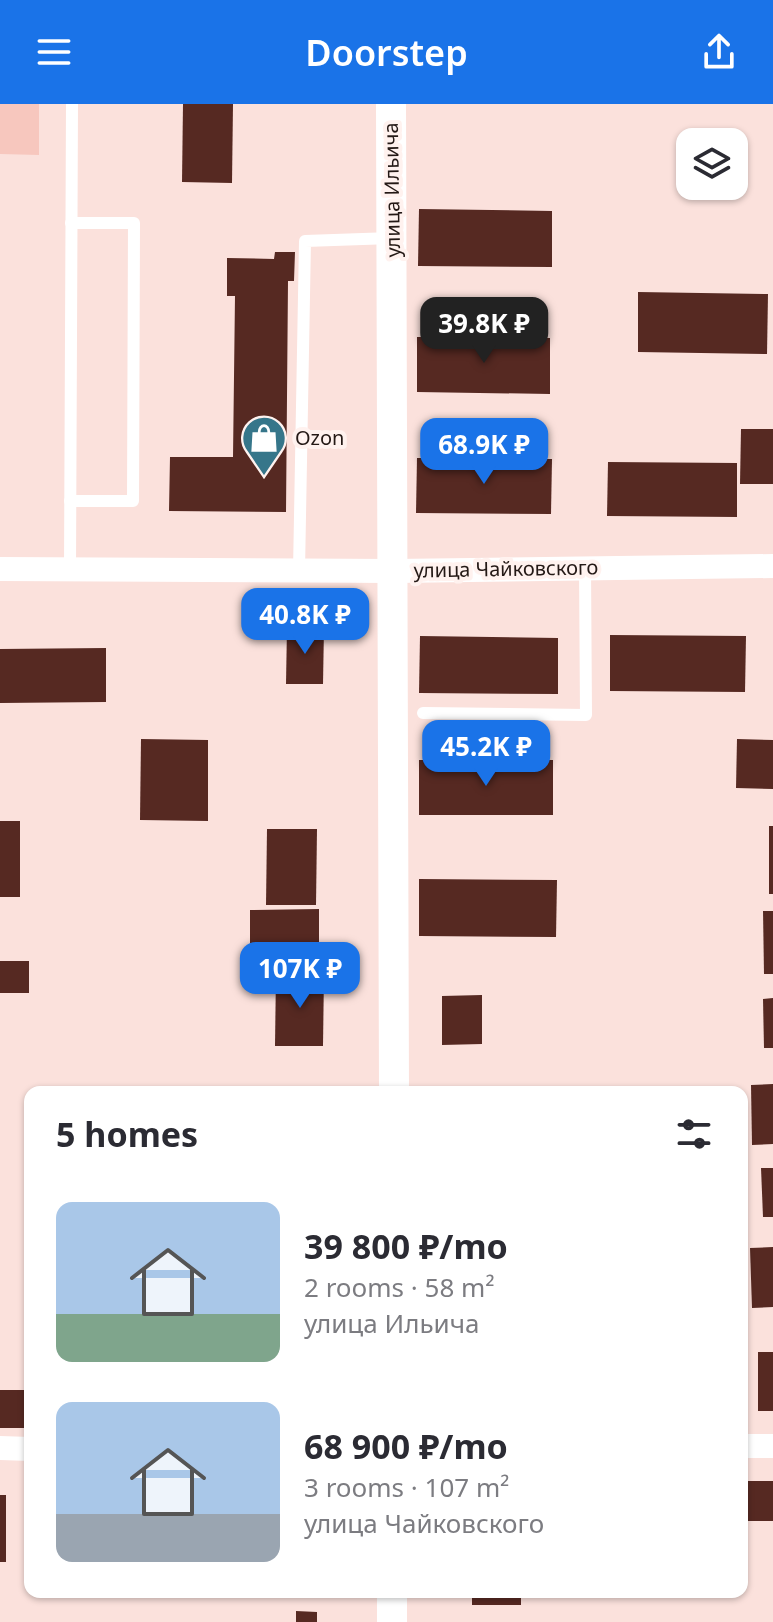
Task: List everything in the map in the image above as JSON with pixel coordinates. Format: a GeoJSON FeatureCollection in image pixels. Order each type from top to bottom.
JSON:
{"type":"FeatureCollection","features":[{"type":"Feature","properties":{"kind":"street","name":"улица Ильича"},"geometry":{"type":"LineString","coordinates":[[391,104],[394,1086]]}},
{"type":"Feature","properties":{"kind":"street","name":"улица Чайковского"},"geometry":{"type":"LineString","coordinates":[[0,569],[394,571],[773,566]]}},
{"type":"Feature","properties":{"kind":"street"},"geometry":{"type":"LineString","coordinates":[[748,1446],[773,1446]]}},
{"type":"Feature","properties":{"kind":"street"},"geometry":{"type":"LineString","coordinates":[[0,1448],[24,1449]]}},
{"type":"Feature","properties":{"kind":"street"},"geometry":{"type":"LineString","coordinates":[[392,1598],[392,1622]]}},
{"type":"Feature","properties":{"kind":"lane"},"geometry":{"type":"LineString","coordinates":[[70,569],[72,104]]}},
{"type":"Feature","properties":{"kind":"lane"},"geometry":{"type":"LineString","coordinates":[[70,501],[133,501],[134,223],[71,223]]}},
{"type":"Feature","properties":{"kind":"lane"},"geometry":{"type":"LineString","coordinates":[[299,571],[305,241],[393,238]]}},
{"type":"Feature","properties":{"kind":"lane"},"geometry":{"type":"LineString","coordinates":[[423,713],[586,715],[585,567]]}},
{"type":"Feature","properties":{"kind":"shaded area"},"geometry":{"type":"Polygon","coordinates":[[[0,104],[39,104],[39,155],[0,154],[0,104]]]}},
{"type":"Feature","properties":{"kind":"building"},"geometry":{"type":"Polygon","coordinates":[[[183,104],[233,104],[232,183],[182,182],[183,104]]]}},
{"type":"Feature","properties":{"kind":"building"},"geometry":{"type":"Polygon","coordinates":[[[419,209],[552,211],[552,267],[418,266],[419,209]]]}},
{"type":"Feature","properties":{"kind":"building"},"geometry":{"type":"Polygon","coordinates":[[[275,252],[295,252],[294,281],[288,281],[286,512],[169,511],[170,457],[233,457],[235,296],[227,296],[227,258],[274,259],[275,252]]]}},
{"type":"Feature","properties":{"kind":"building"},"geometry":{"type":"Polygon","coordinates":[[[638,292],[768,294],[767,354],[638,352],[638,292]]]}},
{"type":"Feature","properties":{"kind":"building"},"geometry":{"type":"Polygon","coordinates":[[[417,337],[550,338],[550,394],[417,392],[417,337]]]}},
{"type":"Feature","properties":{"kind":"building"},"geometry":{"type":"Polygon","coordinates":[[[741,429],[773,429],[773,484],[740,484],[741,429]]]}},
{"type":"Feature","properties":{"kind":"building"},"geometry":{"type":"Polygon","coordinates":[[[417,458],[552,459],[551,514],[416,513],[417,458]]]}},
{"type":"Feature","properties":{"kind":"building"},"geometry":{"type":"Polygon","coordinates":[[[608,462],[737,463],[737,517],[607,516],[608,462]]]}},
{"type":"Feature","properties":{"kind":"building"},"geometry":{"type":"Polygon","coordinates":[[[287,627],[324,627],[323,684],[286,684],[287,627]]]}},
{"type":"Feature","properties":{"kind":"building"},"geometry":{"type":"Polygon","coordinates":[[[610,635],[746,636],[745,692],[610,691],[610,635]]]}},
{"type":"Feature","properties":{"kind":"building"},"geometry":{"type":"Polygon","coordinates":[[[420,636],[558,638],[558,694],[419,693],[420,636]]]}},
{"type":"Feature","properties":{"kind":"building"},"geometry":{"type":"Polygon","coordinates":[[[106,648],[106,702],[0,703],[0,649],[106,648]]]}},
{"type":"Feature","properties":{"kind":"building"},"geometry":{"type":"Polygon","coordinates":[[[141,739],[208,740],[208,821],[140,820],[141,739]]]}},
{"type":"Feature","properties":{"kind":"building"},"geometry":{"type":"Polygon","coordinates":[[[737,739],[773,740],[773,789],[736,788],[737,739]]]}},
{"type":"Feature","properties":{"kind":"building"},"geometry":{"type":"Polygon","coordinates":[[[419,760],[553,760],[553,815],[419,815],[419,760]]]}},
{"type":"Feature","properties":{"kind":"building"},"geometry":{"type":"Polygon","coordinates":[[[0,821],[20,821],[20,897],[0,897],[0,821]]]}},
{"type":"Feature","properties":{"kind":"building"},"geometry":{"type":"Polygon","coordinates":[[[769,826],[773,826],[773,894],[769,894],[769,826]]]}},
{"type":"Feature","properties":{"kind":"building"},"geometry":{"type":"Polygon","coordinates":[[[267,829],[317,829],[316,905],[266,905],[267,829]]]}},
{"type":"Feature","properties":{"kind":"building"},"geometry":{"type":"Polygon","coordinates":[[[419,879],[557,880],[556,937],[419,936],[419,879]]]}},
{"type":"Feature","properties":{"kind":"building"},"geometry":{"type":"Polygon","coordinates":[[[319,909],[319,955],[250,956],[250,910],[319,909]]]}},
{"type":"Feature","properties":{"kind":"building"},"geometry":{"type":"Polygon","coordinates":[[[763,911],[773,911],[773,974],[764,974],[763,911]]]}},
{"type":"Feature","properties":{"kind":"building"},"geometry":{"type":"Polygon","coordinates":[[[0,961],[29,961],[29,993],[0,993],[0,961]]]}},
{"type":"Feature","properties":{"kind":"building"},"geometry":{"type":"Polygon","coordinates":[[[276,973],[324,973],[323,1046],[275,1046],[276,973]]]}},
{"type":"Feature","properties":{"kind":"building"},"geometry":{"type":"Polygon","coordinates":[[[482,995],[482,1044],[442,1045],[442,996],[482,995]]]}},
{"type":"Feature","properties":{"kind":"building"},"geometry":{"type":"Polygon","coordinates":[[[773,998],[773,1048],[764,1048],[763,999],[773,998]]]}},
{"type":"Feature","properties":{"kind":"building"},"geometry":{"type":"Polygon","coordinates":[[[773,1084],[773,1144],[752,1145],[751,1085],[773,1084]]]}},
{"type":"Feature","properties":{"kind":"building"},"geometry":{"type":"Polygon","coordinates":[[[761,1168],[773,1168],[773,1217],[763,1217],[761,1168]]]}},
{"type":"Feature","properties":{"kind":"building"},"geometry":{"type":"Polygon","coordinates":[[[773,1247],[773,1307],[752,1308],[750,1248],[773,1247]]]}},
{"type":"Feature","properties":{"kind":"building"},"geometry":{"type":"Polygon","coordinates":[[[758,1352],[773,1352],[773,1411],[758,1411],[758,1352]]]}},
{"type":"Feature","properties":{"kind":"building"},"geometry":{"type":"Polygon","coordinates":[[[0,1390],[24,1390],[24,1428],[0,1428],[0,1390]]]}},
{"type":"Feature","properties":{"kind":"building"},"geometry":{"type":"Polygon","coordinates":[[[748,1481],[773,1481],[773,1521],[748,1521],[748,1481]]]}},
{"type":"Feature","properties":{"kind":"building"},"geometry":{"type":"Polygon","coordinates":[[[0,1495],[6,1495],[6,1562],[0,1562],[0,1495]]]}},
{"type":"Feature","properties":{"kind":"building"},"geometry":{"type":"Polygon","coordinates":[[[472,1598],[521,1598],[521,1605],[472,1605],[472,1598]]]}},
{"type":"Feature","properties":{"kind":"building"},"geometry":{"type":"Polygon","coordinates":[[[296,1611],[317,1612],[317,1622],[296,1622],[296,1611]]]}},
{"type":"Feature","properties":{"kind":"place","name":"Ozon"},"geometry":{"type":"Point","coordinates":[264,477]}}]}
